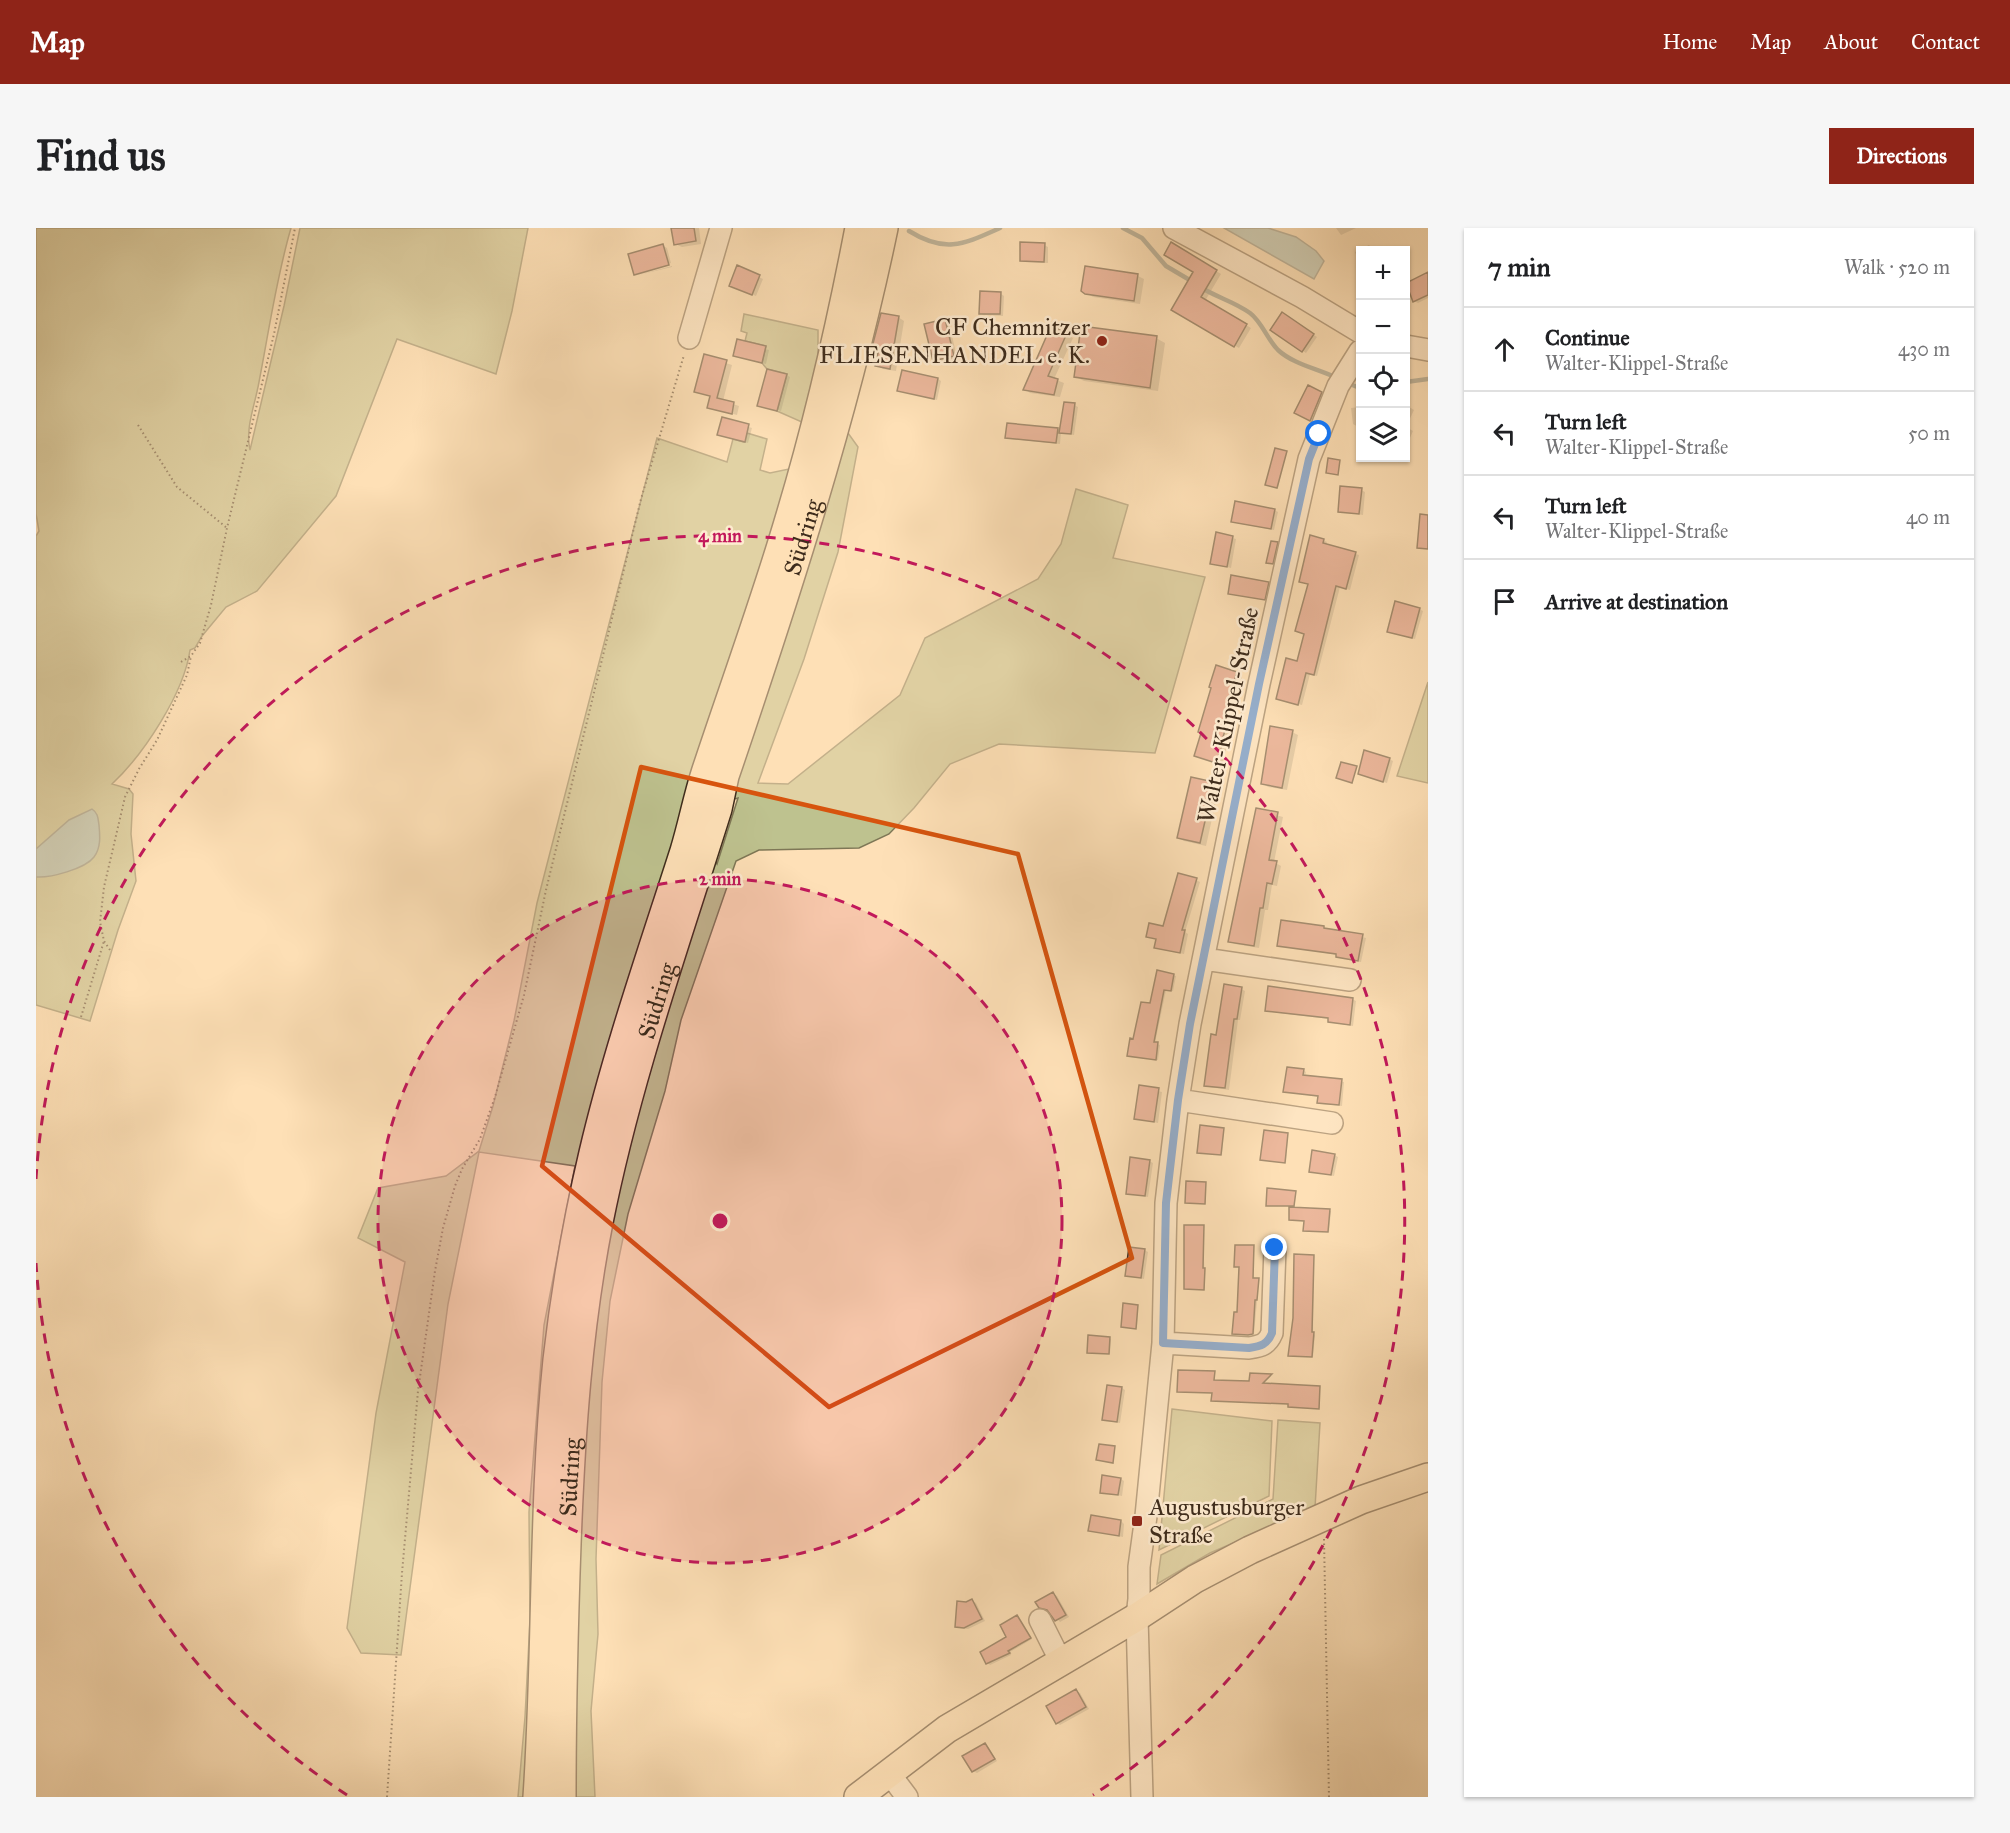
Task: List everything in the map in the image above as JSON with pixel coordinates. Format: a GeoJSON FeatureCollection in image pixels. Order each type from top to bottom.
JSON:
{"type":"FeatureCollection","features":[{"type":"Feature","properties":{"kind":"main road","name":"Südring"},"geometry":{"type":"LineString","coordinates":[[706,811],[703,779],[762,604],[803,470],[836,347],[859,228]]}},
{"type":"Feature","properties":{"kind":"main road","name":"Südring"},"geometry":{"type":"LineString","coordinates":[[562,1797],[573,1402],[590,1274],[615,1145],[706,811],[725,776],[810,519],[863,323],[884,228]]}},
{"type":"Feature","properties":{"kind":"main road","name":"Südring"},"geometry":{"type":"LineString","coordinates":[[537,1797],[542,1730],[552,1430],[557,1359],[567,1288],[586,1185],[610,1088],[638,992],[695,850]]}},
{"type":"Feature","properties":{"kind":"main road"},"geometry":{"type":"LineString","coordinates":[[858,1797],[946,1729],[1137,1617],[1195,1579],[1250,1550],[1361,1500],[1428,1477]]}},
{"type":"Feature","properties":{"kind":"street"},"geometry":{"type":"LineString","coordinates":[[689,338],[721,228]]}},
{"type":"Feature","properties":{"kind":"street"},"geometry":{"type":"LineString","coordinates":[[1173,228],[1302,297],[1356,330]]}},
{"type":"Feature","properties":{"kind":"street"},"geometry":{"type":"LineString","coordinates":[[1410,347],[1428,350]]}},
{"type":"Feature","properties":{"kind":"street","name":"Walter-Klippel-Straße"},"geometry":{"type":"LineString","coordinates":[[1142,1797],[1137,1617],[1139,1567],[1163,1343],[1166,1203],[1178,1100],[1190,1024],[1259,684],[1309,459],[1342,379],[1358,354]]}},
{"type":"Feature","properties":{"kind":"street"},"geometry":{"type":"LineString","coordinates":[[1204,958],[1350,980]]}},
{"type":"Feature","properties":{"kind":"street"},"geometry":{"type":"LineString","coordinates":[[1178,1100],[1332,1123]]}},
{"type":"Feature","properties":{"kind":"street"},"geometry":{"type":"LineString","coordinates":[[1163,1343],[1249,1348],[1262,1346],[1268,1341],[1272,1333],[1275,1248]]}},
{"type":"Feature","properties":{"kind":"street"},"geometry":{"type":"LineString","coordinates":[[1040,1620],[1061,1662]]}},
{"type":"Feature","properties":{"kind":"street"},"geometry":{"type":"LineString","coordinates":[[889,1773],[907,1797]]}},
{"type":"Feature","properties":{"kind":"path"},"geometry":{"type":"LineString","coordinates":[[110,950],[104,942],[100,922],[104,887],[125,797],[157,740],[187,675],[191,656],[205,631],[227,528],[274,333],[294,228]]}},
{"type":"Feature","properties":{"kind":"path"},"geometry":{"type":"LineString","coordinates":[[387,1797],[400,1595],[418,1391],[443,1228],[455,1186],[462,1169],[480,1139],[495,1096],[524,995],[548,879],[641,499],[689,338]]}},
{"type":"Feature","properties":{"kind":"path"},"geometry":{"type":"LineString","coordinates":[[138,425],[177,487],[227,528]]}},
{"type":"Feature","properties":{"kind":"path"},"geometry":{"type":"LineString","coordinates":[[181,662],[191,656]]}},
{"type":"Feature","properties":{"kind":"path"},"geometry":{"type":"LineString","coordinates":[[81,1017],[104,942]]}},
{"type":"Feature","properties":{"kind":"path"},"geometry":{"type":"LineString","coordinates":[[1324,1517],[1329,1797]]}},
{"type":"Feature","properties":{"kind":"highlighted area"},"geometry":{"type":"Polygon","coordinates":[[[641,767],[1018,854],[1132,1258],[829,1407],[542,1166],[641,767]]]}},
{"type":"Feature","properties":{"kind":"green space"},"geometry":{"type":"Polygon","coordinates":[[[36,228],[291,228],[251,416],[250,450],[300,228],[528,228],[512,311],[496,374],[397,339],[336,496],[257,591],[226,607],[195,648],[190,650],[180,685],[161,722],[137,756],[112,784],[129,789],[133,794],[131,834],[136,881],[118,930],[90,1021],[36,1005],[36,536],[39,531],[36,514],[36,228]]]}},
{"type":"Feature","properties":{"kind":"green space"},"geometry":{"type":"Polygon","coordinates":[[[744,314],[818,330],[818,366],[804,423],[777,411],[787,374],[767,369],[762,363],[766,346],[745,341],[747,333],[741,331],[744,314]]]}},
{"type":"Feature","properties":{"kind":"green space"},"geometry":{"type":"Polygon","coordinates":[[[747,433],[767,439],[760,470],[770,473],[789,469],[793,471],[625,1011],[528,1797],[518,1797],[530,1620],[529,1512],[544,1325],[575,1166],[479,1152],[448,1304],[401,1655],[361,1653],[347,1628],[376,1413],[405,1262],[358,1238],[378,1188],[446,1176],[479,1151],[493,1106],[514,1021],[537,903],[657,438],[727,462],[733,439],[744,442],[747,433]]]}},
{"type":"Feature","properties":{"kind":"green space"},"geometry":{"type":"Polygon","coordinates":[[[848,433],[858,447],[838,552],[804,659],[758,783],[788,784],[900,695],[925,638],[1038,579],[1061,544],[1076,489],[1128,505],[1113,558],[1205,577],[1155,753],[999,744],[950,764],[889,834],[859,848],[759,850],[736,861],[681,1020],[665,1091],[628,1214],[610,1301],[602,1382],[596,1559],[598,1634],[591,1711],[595,1797],[571,1797],[579,1454],[608,1218],[712,857],[717,864],[738,798],[730,800],[844,435],[848,433]]]}},
{"type":"Feature","properties":{"kind":"green space"},"geometry":{"type":"Polygon","coordinates":[[[1428,682],[1428,783],[1397,776],[1428,682]]]}},
{"type":"Feature","properties":{"kind":"green space"},"geometry":{"type":"Polygon","coordinates":[[[1172,1409],[1272,1421],[1269,1496],[1159,1550],[1172,1409]]]}},
{"type":"Feature","properties":{"kind":"green space"},"geometry":{"type":"Polygon","coordinates":[[[1278,1420],[1320,1423],[1315,1508],[1210,1553],[1157,1584],[1161,1555],[1273,1499],[1278,1420]]]}},
{"type":"Feature","properties":{"kind":"water"},"geometry":{"type":"Polygon","coordinates":[[[1224,228],[1268,228],[1296,237],[1316,251],[1324,261],[1314,279],[1224,228]]]}},
{"type":"Feature","properties":{"kind":"water"},"geometry":{"type":"Polygon","coordinates":[[[92,809],[97,816],[100,833],[99,846],[94,857],[67,872],[36,877],[36,849],[69,820],[92,809]]]}},
{"type":"Feature","properties":{"kind":"building"},"geometry":{"type":"Polygon","coordinates":[[[671,228],[694,228],[696,241],[674,245],[671,228]]]}},
{"type":"Feature","properties":{"kind":"building"},"geometry":{"type":"Polygon","coordinates":[[[1020,242],[1045,243],[1044,262],[1020,261],[1020,242]]]}},
{"type":"Feature","properties":{"kind":"building"},"geometry":{"type":"Polygon","coordinates":[[[1171,242],[1217,270],[1201,297],[1247,324],[1234,347],[1171,310],[1193,272],[1164,255],[1171,242]]]}},
{"type":"Feature","properties":{"kind":"building"},"geometry":{"type":"Polygon","coordinates":[[[663,244],[669,265],[634,275],[628,254],[663,244]]]}},
{"type":"Feature","properties":{"kind":"building"},"geometry":{"type":"Polygon","coordinates":[[[737,265],[760,275],[752,295],[729,286],[737,265]]]}},
{"type":"Feature","properties":{"kind":"building"},"geometry":{"type":"Polygon","coordinates":[[[1085,266],[1138,274],[1134,301],[1085,294],[1081,291],[1085,266]]]}},
{"type":"Feature","properties":{"kind":"building"},"geometry":{"type":"Polygon","coordinates":[[[1428,272],[1428,295],[1413,302],[1410,294],[1410,281],[1428,272]]]}},
{"type":"Feature","properties":{"kind":"building"},"geometry":{"type":"Polygon","coordinates":[[[980,291],[1001,292],[1000,314],[979,314],[980,291]]]}},
{"type":"Feature","properties":{"kind":"building"},"geometry":{"type":"Polygon","coordinates":[[[1282,312],[1314,334],[1302,352],[1270,330],[1282,312]]]}},
{"type":"Feature","properties":{"kind":"building"},"geometry":{"type":"Polygon","coordinates":[[[881,313],[899,316],[890,369],[875,366],[878,353],[871,351],[881,313]]]}},
{"type":"Feature","properties":{"kind":"building"},"geometry":{"type":"Polygon","coordinates":[[[945,319],[954,356],[933,361],[924,324],[945,319]]]}},
{"type":"Feature","properties":{"kind":"building"},"geometry":{"type":"Polygon","coordinates":[[[1051,326],[1067,333],[1048,376],[1058,379],[1054,395],[1023,390],[1051,326]]]}},
{"type":"Feature","properties":{"kind":"building"},"geometry":{"type":"Polygon","coordinates":[[[1081,326],[1157,336],[1150,388],[1074,377],[1081,326]]]}},
{"type":"Feature","properties":{"kind":"building"},"geometry":{"type":"Polygon","coordinates":[[[737,339],[766,346],[762,363],[733,356],[737,339]]]}},
{"type":"Feature","properties":{"kind":"building"},"geometry":{"type":"Polygon","coordinates":[[[704,354],[727,360],[717,398],[734,402],[732,414],[707,408],[710,396],[694,392],[704,354]]]}},
{"type":"Feature","properties":{"kind":"building"},"geometry":{"type":"Polygon","coordinates":[[[767,369],[787,374],[777,411],[757,406],[767,369]]]}},
{"type":"Feature","properties":{"kind":"building"},"geometry":{"type":"Polygon","coordinates":[[[902,370],[938,378],[934,399],[897,391],[902,370]]]}},
{"type":"Feature","properties":{"kind":"building"},"geometry":{"type":"Polygon","coordinates":[[[1308,385],[1322,392],[1310,421],[1294,413],[1308,385]]]}},
{"type":"Feature","properties":{"kind":"building"},"geometry":{"type":"Polygon","coordinates":[[[1064,402],[1075,403],[1071,434],[1059,433],[1064,402]]]}},
{"type":"Feature","properties":{"kind":"building"},"geometry":{"type":"Polygon","coordinates":[[[722,417],[749,424],[745,442],[717,435],[722,417]]]}},
{"type":"Feature","properties":{"kind":"building"},"geometry":{"type":"Polygon","coordinates":[[[1007,423],[1058,428],[1056,443],[1005,438],[1007,423]]]}},
{"type":"Feature","properties":{"kind":"building"},"geometry":{"type":"Polygon","coordinates":[[[1275,448],[1287,451],[1277,488],[1265,485],[1275,448]]]}},
{"type":"Feature","properties":{"kind":"building"},"geometry":{"type":"Polygon","coordinates":[[[1328,458],[1340,460],[1338,475],[1326,473],[1328,458]]]}},
{"type":"Feature","properties":{"kind":"building"},"geometry":{"type":"Polygon","coordinates":[[[1340,486],[1362,488],[1359,514],[1338,512],[1340,486]]]}},
{"type":"Feature","properties":{"kind":"building"},"geometry":{"type":"Polygon","coordinates":[[[1235,501],[1275,509],[1271,529],[1231,522],[1235,501]]]}},
{"type":"Feature","properties":{"kind":"building"},"geometry":{"type":"Polygon","coordinates":[[[1420,514],[1428,515],[1428,549],[1417,548],[1420,514]]]}},
{"type":"Feature","properties":{"kind":"building"},"geometry":{"type":"Polygon","coordinates":[[[1216,532],[1233,536],[1227,567],[1210,564],[1216,532]]]}},
{"type":"Feature","properties":{"kind":"building"},"geometry":{"type":"Polygon","coordinates":[[[1310,535],[1324,539],[1323,543],[1356,552],[1346,589],[1336,586],[1314,675],[1306,673],[1298,705],[1276,699],[1286,658],[1297,661],[1304,634],[1295,631],[1308,584],[1299,582],[1310,535]]]}},
{"type":"Feature","properties":{"kind":"building"},"geometry":{"type":"Polygon","coordinates":[[[1271,541],[1278,542],[1273,564],[1266,563],[1271,541]]]}},
{"type":"Feature","properties":{"kind":"building"},"geometry":{"type":"Polygon","coordinates":[[[1231,575],[1269,582],[1265,600],[1228,594],[1231,575]]]}},
{"type":"Feature","properties":{"kind":"building"},"geometry":{"type":"Polygon","coordinates":[[[1395,601],[1420,608],[1412,638],[1387,632],[1395,601]]]}},
{"type":"Feature","properties":{"kind":"building"},"geometry":{"type":"Polygon","coordinates":[[[1216,665],[1237,672],[1230,695],[1233,696],[1226,717],[1229,718],[1222,740],[1224,741],[1216,763],[1194,756],[1216,665]]]}},
{"type":"Feature","properties":{"kind":"building"},"geometry":{"type":"Polygon","coordinates":[[[1270,726],[1293,730],[1282,788],[1261,784],[1270,726]]]}},
{"type":"Feature","properties":{"kind":"building"},"geometry":{"type":"Polygon","coordinates":[[[1364,750],[1390,758],[1383,782],[1358,774],[1364,750]]]}},
{"type":"Feature","properties":{"kind":"building"},"geometry":{"type":"Polygon","coordinates":[[[1341,762],[1357,766],[1352,783],[1336,778],[1341,762]]]}},
{"type":"Feature","properties":{"kind":"building"},"geometry":{"type":"Polygon","coordinates":[[[1191,777],[1214,782],[1200,843],[1177,838],[1191,777]]]}},
{"type":"Feature","properties":{"kind":"building"},"geometry":{"type":"Polygon","coordinates":[[[1256,808],[1278,812],[1269,860],[1277,861],[1272,884],[1267,883],[1263,908],[1260,908],[1254,946],[1228,942],[1256,808]]]}},
{"type":"Feature","properties":{"kind":"building"},"geometry":{"type":"Polygon","coordinates":[[[1178,873],[1197,878],[1182,930],[1185,930],[1180,953],[1154,948],[1156,939],[1146,937],[1149,923],[1163,926],[1178,873]]]}},
{"type":"Feature","properties":{"kind":"building"},"geometry":{"type":"Polygon","coordinates":[[[1281,920],[1363,934],[1358,961],[1336,957],[1336,954],[1277,946],[1281,920]]]}},
{"type":"Feature","properties":{"kind":"building"},"geometry":{"type":"Polygon","coordinates":[[[1157,970],[1174,974],[1171,991],[1164,990],[1154,1042],[1158,1042],[1156,1060],[1127,1056],[1141,1002],[1150,1003],[1157,970]]]}},
{"type":"Feature","properties":{"kind":"building"},"geometry":{"type":"Polygon","coordinates":[[[1224,984],[1242,987],[1237,1019],[1234,1019],[1225,1088],[1204,1086],[1211,1034],[1216,1035],[1224,984]]]}},
{"type":"Feature","properties":{"kind":"building"},"geometry":{"type":"Polygon","coordinates":[[[1268,986],[1353,998],[1350,1025],[1328,1022],[1328,1018],[1265,1011],[1268,986]]]}},
{"type":"Feature","properties":{"kind":"building"},"geometry":{"type":"Polygon","coordinates":[[[1287,1067],[1304,1069],[1303,1075],[1342,1079],[1339,1105],[1317,1103],[1318,1096],[1283,1092],[1287,1067]]]}},
{"type":"Feature","properties":{"kind":"building"},"geometry":{"type":"Polygon","coordinates":[[[1139,1085],[1159,1088],[1154,1122],[1134,1119],[1139,1085]]]}},
{"type":"Feature","properties":{"kind":"building"},"geometry":{"type":"Polygon","coordinates":[[[1200,1125],[1224,1128],[1221,1155],[1197,1153],[1200,1125]]]}},
{"type":"Feature","properties":{"kind":"building"},"geometry":{"type":"Polygon","coordinates":[[[1264,1130],[1288,1133],[1285,1163],[1260,1160],[1264,1130]]]}},
{"type":"Feature","properties":{"kind":"building"},"geometry":{"type":"Polygon","coordinates":[[[1312,1150],[1335,1154],[1331,1175],[1309,1172],[1312,1150]]]}},
{"type":"Feature","properties":{"kind":"building"},"geometry":{"type":"Polygon","coordinates":[[[1130,1157],[1150,1160],[1145,1196],[1126,1194],[1130,1157]]]}},
{"type":"Feature","properties":{"kind":"building"},"geometry":{"type":"Polygon","coordinates":[[[1186,1181],[1206,1182],[1205,1204],[1185,1203],[1186,1181]]]}},
{"type":"Feature","properties":{"kind":"building"},"geometry":{"type":"Polygon","coordinates":[[[1267,1188],[1296,1191],[1294,1206],[1266,1206],[1267,1188]]]}},
{"type":"Feature","properties":{"kind":"building"},"geometry":{"type":"Polygon","coordinates":[[[1289,1207],[1330,1209],[1328,1232],[1303,1231],[1304,1221],[1289,1220],[1289,1207]]]}},
{"type":"Feature","properties":{"kind":"building"},"geometry":{"type":"Polygon","coordinates":[[[1184,1225],[1204,1225],[1204,1290],[1184,1289],[1184,1225]]]}},
{"type":"Feature","properties":{"kind":"building"},"geometry":{"type":"Polygon","coordinates":[[[1235,1245],[1254,1245],[1253,1278],[1259,1278],[1253,1334],[1248,1335],[1232,1334],[1234,1312],[1237,1312],[1239,1267],[1234,1267],[1235,1245]]]}},
{"type":"Feature","properties":{"kind":"building"},"geometry":{"type":"Polygon","coordinates":[[[1129,1247],[1145,1249],[1141,1278],[1125,1276],[1129,1247]]]}},
{"type":"Feature","properties":{"kind":"building"},"geometry":{"type":"Polygon","coordinates":[[[1294,1254],[1314,1255],[1312,1357],[1288,1356],[1293,1318],[1294,1254]]]}},
{"type":"Feature","properties":{"kind":"building"},"geometry":{"type":"Polygon","coordinates":[[[1123,1303],[1138,1305],[1136,1329],[1121,1327],[1123,1303]]]}},
{"type":"Feature","properties":{"kind":"building"},"geometry":{"type":"Polygon","coordinates":[[[1088,1335],[1110,1337],[1109,1354],[1087,1353],[1088,1335]]]}},
{"type":"Feature","properties":{"kind":"building"},"geometry":{"type":"Polygon","coordinates":[[[1178,1370],[1215,1371],[1214,1380],[1249,1381],[1250,1373],[1272,1374],[1263,1383],[1320,1386],[1319,1409],[1288,1407],[1288,1404],[1211,1401],[1212,1393],[1177,1392],[1178,1370]]]}},
{"type":"Feature","properties":{"kind":"building"},"geometry":{"type":"Polygon","coordinates":[[[1107,1385],[1122,1387],[1117,1422],[1102,1420],[1107,1385]]]}},
{"type":"Feature","properties":{"kind":"building"},"geometry":{"type":"Polygon","coordinates":[[[1099,1444],[1115,1446],[1113,1463],[1096,1460],[1099,1444]]]}},
{"type":"Feature","properties":{"kind":"building"},"geometry":{"type":"Polygon","coordinates":[[[1102,1475],[1121,1478],[1118,1495],[1100,1493],[1102,1475]]]}},
{"type":"Feature","properties":{"kind":"building"},"geometry":{"type":"Polygon","coordinates":[[[1091,1515],[1121,1520],[1119,1536],[1088,1531],[1091,1515]]]}},
{"type":"Feature","properties":{"kind":"building"},"geometry":{"type":"Polygon","coordinates":[[[1053,1592],[1066,1615],[1055,1621],[1047,1610],[1039,1608],[1035,1602],[1053,1592]]]}},
{"type":"Feature","properties":{"kind":"building"},"geometry":{"type":"Polygon","coordinates":[[[972,1599],[982,1619],[964,1628],[955,1627],[957,1601],[966,1602],[972,1599]]]}},
{"type":"Feature","properties":{"kind":"building"},"geometry":{"type":"Polygon","coordinates":[[[1017,1615],[1031,1638],[1008,1651],[1010,1653],[986,1664],[980,1652],[1006,1637],[1000,1625],[1017,1615]]]}},
{"type":"Feature","properties":{"kind":"building"},"geometry":{"type":"Polygon","coordinates":[[[1076,1689],[1086,1707],[1056,1724],[1046,1706],[1076,1689]]]}},
{"type":"Feature","properties":{"kind":"building"},"geometry":{"type":"Polygon","coordinates":[[[985,1743],[995,1759],[972,1772],[962,1756],[985,1743]]]}},
{"type":"Feature","properties":{"kind":"waterway"},"geometry":{"type":"LineString","coordinates":[[909,231],[934,242],[955,244],[1000,228]]}},
{"type":"Feature","properties":{"kind":"waterway"},"geometry":{"type":"LineString","coordinates":[[1123,228],[1142,238],[1166,266],[1193,282]]}},
{"type":"Feature","properties":{"kind":"waterway"},"geometry":{"type":"LineString","coordinates":[[1200,287],[1250,313],[1274,346],[1284,355],[1337,378]]}},
{"type":"Feature","properties":{"kind":"waterway"},"geometry":{"type":"LineString","coordinates":[[1410,381],[1428,379]]}},
{"type":"Feature","properties":{"kind":"waterway"},"geometry":{"type":"LineString","coordinates":[[1347,383],[1356,386]]}},
{"type":"Feature","properties":{"kind":"place","name":"CF Chemnitzer FLIESENHANDEL e. K."},"geometry":{"type":"Point","coordinates":[1102,341]}},
{"type":"Feature","properties":{"kind":"place","name":"Augustusburger Straße"},"geometry":{"type":"Point","coordinates":[1137,1521]}},
{"type":"Feature","properties":{"kind":"route"},"geometry":{"type":"LineString","coordinates":[[1275,1248],[1272,1333],[1268,1341],[1262,1346],[1249,1348],[1163,1343],[1166,1203],[1190,1024],[1259,684],[1309,459],[1319,434]]}}]}
